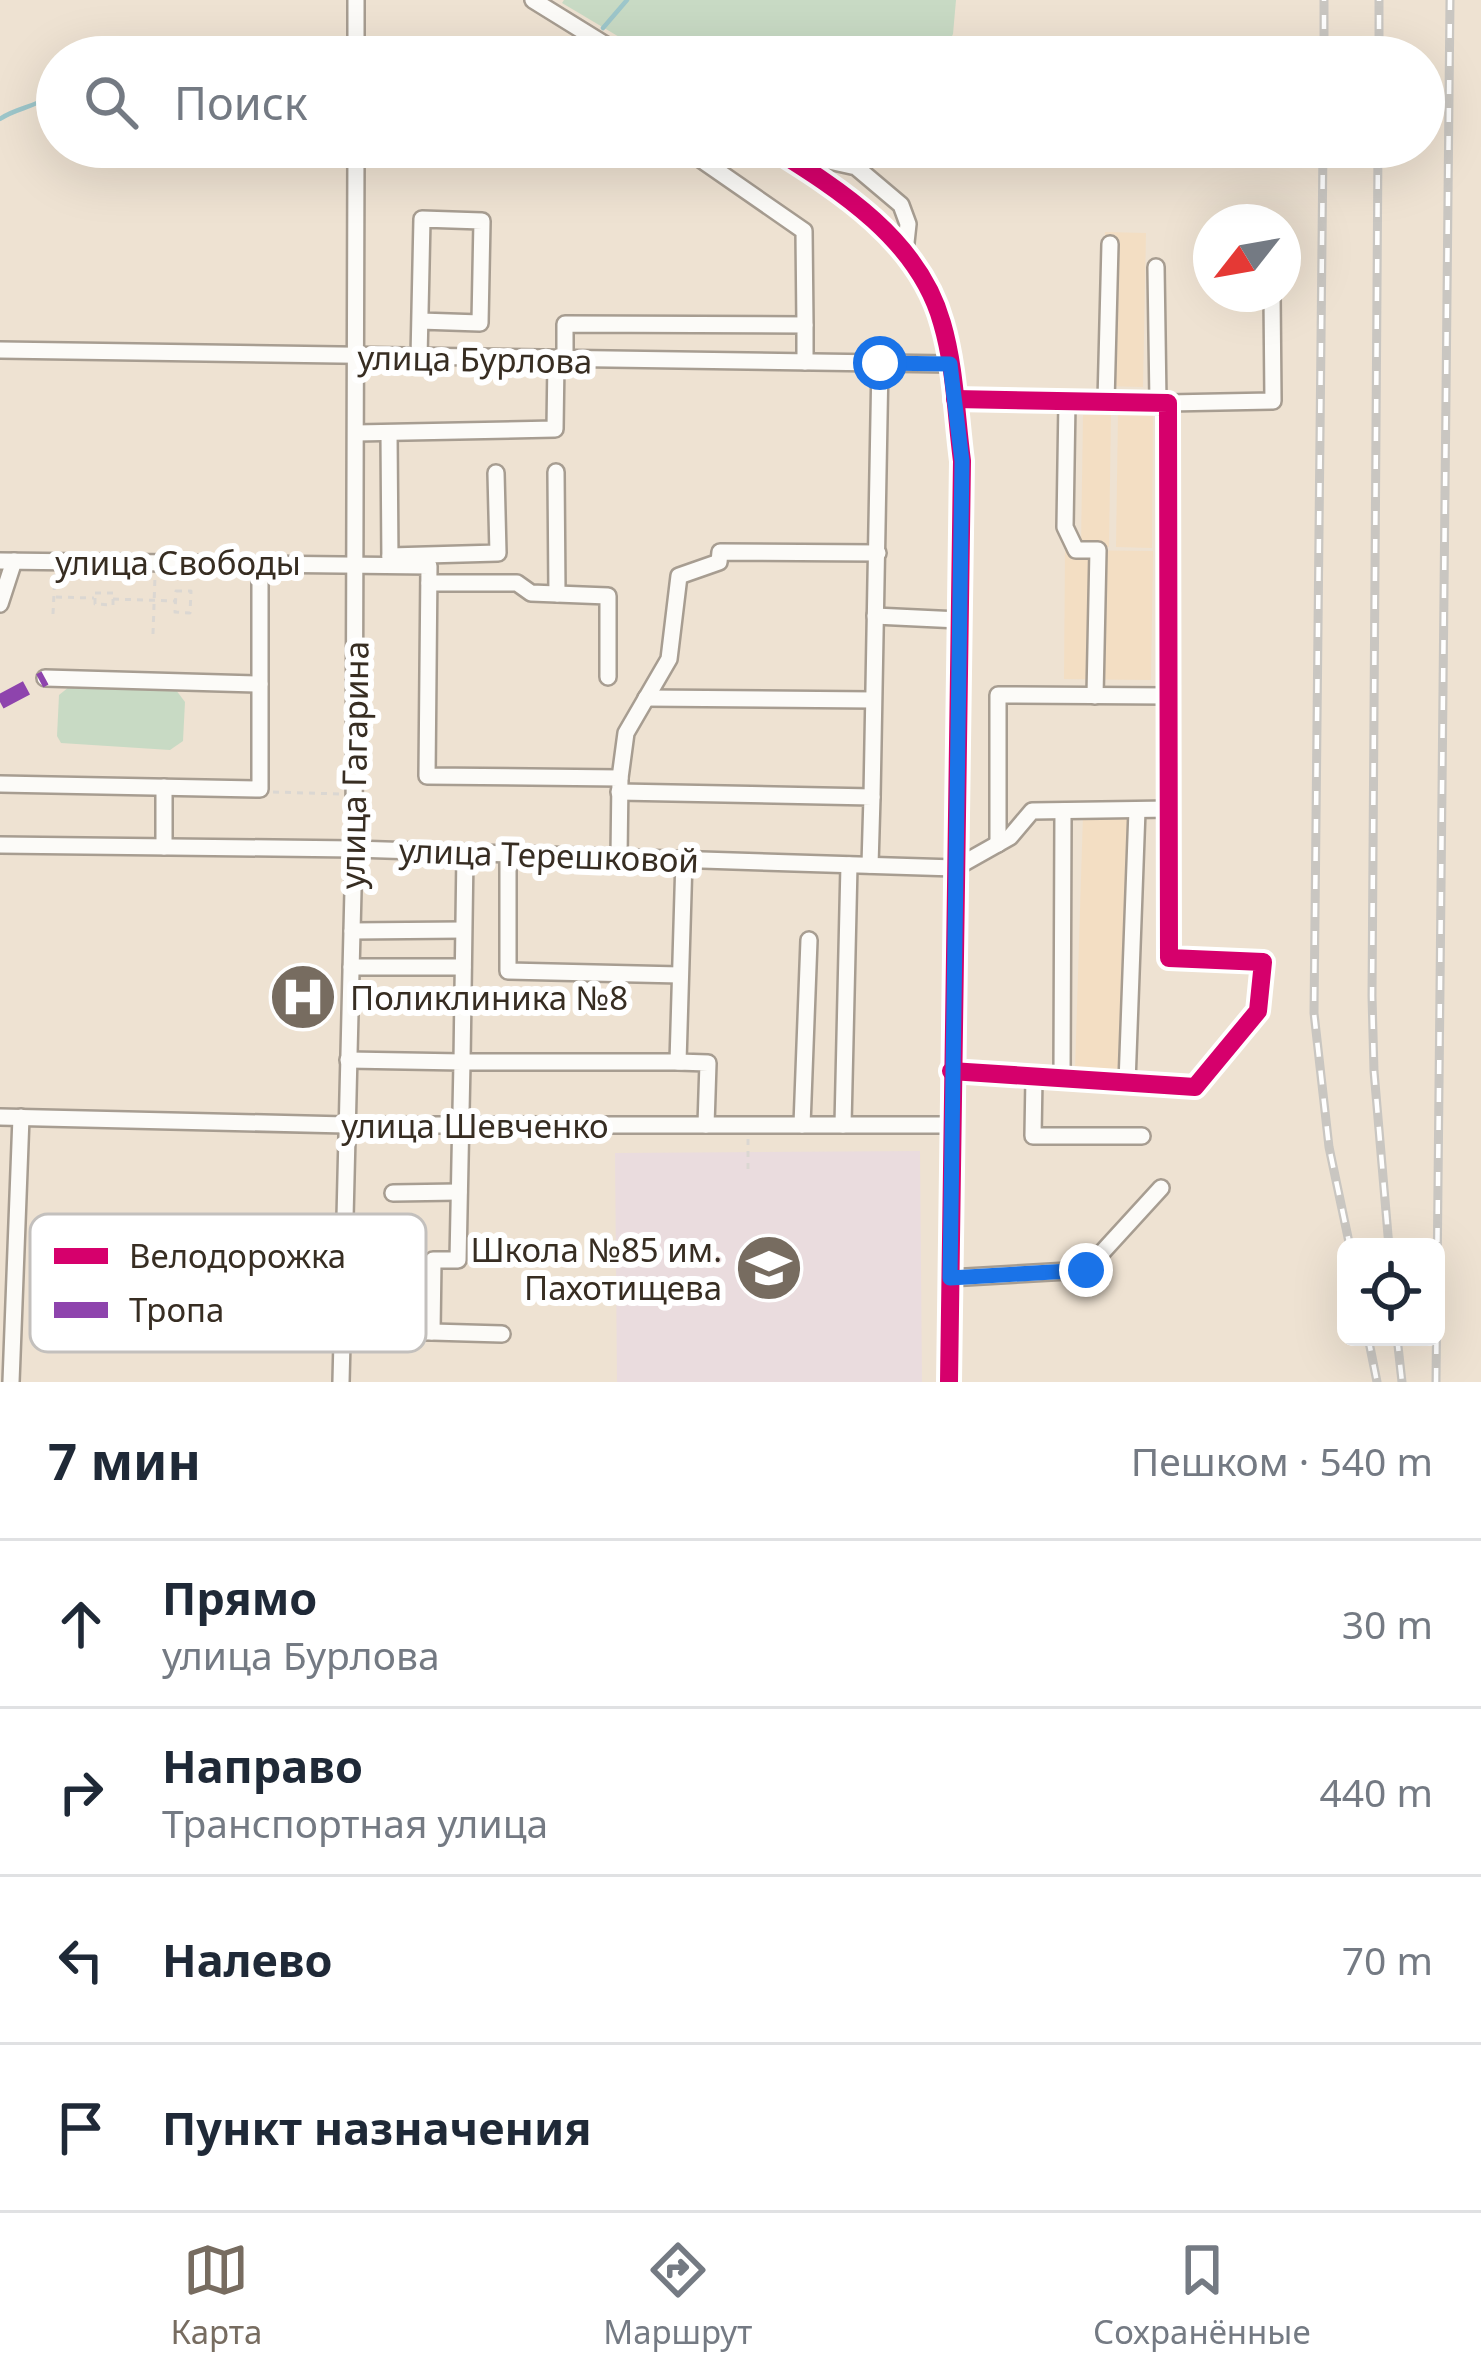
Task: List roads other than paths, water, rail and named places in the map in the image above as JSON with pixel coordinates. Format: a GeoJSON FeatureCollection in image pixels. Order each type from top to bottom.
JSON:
{"type":"FeatureCollection","features":[{"type":"Feature","properties":{"kind":"street"},"geometry":{"type":"LineString","coordinates":[[356,0],[356,36]]}},
{"type":"Feature","properties":{"kind":"street"},"geometry":{"type":"LineString","coordinates":[[542,2],[593,36]]}},
{"type":"Feature","properties":{"kind":"street","name":"улица Гагарина"},"geometry":{"type":"LineString","coordinates":[[344,1214],[354,849],[356,168]]}},
{"type":"Feature","properties":{"kind":"street"},"geometry":{"type":"LineString","coordinates":[[713,168],[804,231],[805,362]]}},
{"type":"Feature","properties":{"kind":"street"},"geometry":{"type":"LineString","coordinates":[[804,168],[885,228],[920,273],[942,321],[955,399],[962,461],[949,1382]]}},
{"type":"Feature","properties":{"kind":"street"},"geometry":{"type":"LineString","coordinates":[[858,168],[901,205],[908,224],[905,252]]}},
{"type":"Feature","properties":{"kind":"street"},"geometry":{"type":"LineString","coordinates":[[419,358],[422,219],[482,220],[480,323],[420,321]]}},
{"type":"Feature","properties":{"kind":"street"},"geometry":{"type":"LineString","coordinates":[[1106,402],[1110,244]]}},
{"type":"Feature","properties":{"kind":"street"},"geometry":{"type":"LineString","coordinates":[[951,1071],[1195,1088],[1258,1011],[1263,962],[1168,958],[1169,696],[1156,267]]}},
{"type":"Feature","properties":{"kind":"street"},"geometry":{"type":"LineString","coordinates":[[955,399],[1273,401],[1272,312]]}},
{"type":"Feature","properties":{"kind":"street"},"geometry":{"type":"LineString","coordinates":[[356,434],[555,429],[565,324],[805,325]]}},
{"type":"Feature","properties":{"kind":"street","name":"улица Бурлова"},"geometry":{"type":"LineString","coordinates":[[0,350],[950,364]]}},
{"type":"Feature","properties":{"kind":"street"},"geometry":{"type":"LineString","coordinates":[[869,865],[880,363]]}},
{"type":"Feature","properties":{"kind":"street"},"geometry":{"type":"LineString","coordinates":[[1067,401],[1065,527],[1076,550],[1098,550],[1095,696]]}},
{"type":"Feature","properties":{"kind":"street"},"geometry":{"type":"LineString","coordinates":[[389,433],[390,561],[429,566],[427,776],[872,797]]}},
{"type":"Feature","properties":{"kind":"street"},"geometry":{"type":"LineString","coordinates":[[556,472],[557,594]]}},
{"type":"Feature","properties":{"kind":"street","name":"улица Свободы"},"geometry":{"type":"LineString","coordinates":[[7,561],[356,565],[498,553],[496,473]]}},
{"type":"Feature","properties":{"kind":"street"},"geometry":{"type":"LineString","coordinates":[[619,857],[626,733],[669,659],[679,576],[719,562],[720,552],[878,553]]}},
{"type":"Feature","properties":{"kind":"street"},"geometry":{"type":"LineString","coordinates":[[0,604],[7,561]]}},
{"type":"Feature","properties":{"kind":"street"},"geometry":{"type":"LineString","coordinates":[[0,784],[260,789],[260,563]]}},
{"type":"Feature","properties":{"kind":"street"},"geometry":{"type":"LineString","coordinates":[[429,583],[518,583],[531,593],[608,596],[608,677]]}},
{"type":"Feature","properties":{"kind":"street"},"geometry":{"type":"LineString","coordinates":[[875,616],[959,620]]}},
{"type":"Feature","properties":{"kind":"street"},"geometry":{"type":"LineString","coordinates":[[45,678],[260,684]]}},
{"type":"Feature","properties":{"kind":"street"},"geometry":{"type":"LineString","coordinates":[[998,844],[998,695],[1169,696]]}},
{"type":"Feature","properties":{"kind":"street"},"geometry":{"type":"LineString","coordinates":[[646,698],[873,700]]}},
{"type":"Feature","properties":{"kind":"street"},"geometry":{"type":"LineString","coordinates":[[164,787],[164,847]]}},
{"type":"Feature","properties":{"kind":"street"},"geometry":{"type":"LineString","coordinates":[[955,868],[1010,837],[1032,811],[1170,809]]}},
{"type":"Feature","properties":{"kind":"street"},"geometry":{"type":"LineString","coordinates":[[1127,1083],[1138,810]]}},
{"type":"Feature","properties":{"kind":"street"},"geometry":{"type":"LineString","coordinates":[[1061,1078],[1063,811]]}},
{"type":"Feature","properties":{"kind":"street","name":"улица Терешковой"},"geometry":{"type":"LineString","coordinates":[[0,845],[354,849],[955,868]]}},
{"type":"Feature","properties":{"kind":"street"},"geometry":{"type":"LineString","coordinates":[[432,1333],[433,1259],[458,1260],[465,853]]}},
{"type":"Feature","properties":{"kind":"street"},"geometry":{"type":"LineString","coordinates":[[508,854],[508,971],[680,975]]}},
{"type":"Feature","properties":{"kind":"street"},"geometry":{"type":"LineString","coordinates":[[682,1062],[678,1061],[684,860]]}},
{"type":"Feature","properties":{"kind":"street"},"geometry":{"type":"LineString","coordinates":[[843,1125],[849,865]]}},
{"type":"Feature","properties":{"kind":"street"},"geometry":{"type":"LineString","coordinates":[[352,932],[464,930]]}},
{"type":"Feature","properties":{"kind":"street"},"geometry":{"type":"LineString","coordinates":[[802,1125],[808,940]]}},
{"type":"Feature","properties":{"kind":"street"},"geometry":{"type":"LineString","coordinates":[[351,967],[463,967]]}},
{"type":"Feature","properties":{"kind":"street"},"geometry":{"type":"LineString","coordinates":[[348,1060],[708,1063],[706,1125]]}},
{"type":"Feature","properties":{"kind":"street"},"geometry":{"type":"LineString","coordinates":[[1034,1077],[1033,1136],[1142,1136]]}},
{"type":"Feature","properties":{"kind":"street","name":"улица Шевченко"},"geometry":{"type":"LineString","coordinates":[[0,1117],[346,1125],[950,1125]]}},
{"type":"Feature","properties":{"kind":"street"},"geometry":{"type":"LineString","coordinates":[[11,1382],[21,1117]]}},
{"type":"Feature","properties":{"kind":"street"},"geometry":{"type":"LineString","coordinates":[[950,1278],[1086,1270],[1161,1188]]}},
{"type":"Feature","properties":{"kind":"street"},"geometry":{"type":"LineString","coordinates":[[393,1193],[459,1192]]}},
{"type":"Feature","properties":{"kind":"street"},"geometry":{"type":"LineString","coordinates":[[426,1333],[502,1334]]}},
{"type":"Feature","properties":{"kind":"street","name":"улица Гагарина"},"geometry":{"type":"LineString","coordinates":[[341,1382],[342,1352]]}},
{"type":"Feature","properties":{"kind":"waterway"},"geometry":{"type":"LineString","coordinates":[[603,28],[627,0]]}},
{"type":"Feature","properties":{"kind":"waterway"},"geometry":{"type":"LineString","coordinates":[[0,119],[36,104]]}},
{"type":"Feature","properties":{"kind":"railway"},"geometry":{"type":"LineString","coordinates":[[1324,0],[1324,36]]}},
{"type":"Feature","properties":{"kind":"railway"},"geometry":{"type":"LineString","coordinates":[[1379,0],[1379,36]]}},
{"type":"Feature","properties":{"kind":"railway"},"geometry":{"type":"LineString","coordinates":[[1436,1382],[1450,0]]}},
{"type":"Feature","properties":{"kind":"railway"},"geometry":{"type":"LineString","coordinates":[[1323,168],[1314,1013],[1329,1147],[1348,1238]]}},
{"type":"Feature","properties":{"kind":"railway"},"geometry":{"type":"LineString","coordinates":[[1378,168],[1372,996],[1388,1238]]}},
{"type":"Feature","properties":{"kind":"railway"},"geometry":{"type":"LineString","coordinates":[[1370,1346],[1377,1382]]}},
{"type":"Feature","properties":{"kind":"railway"},"geometry":{"type":"LineString","coordinates":[[1398,1346],[1402,1382]]}},
{"type":"Feature","properties":{"kind":"place","name":"Поликлиника №8"},"geometry":{"type":"Point","coordinates":[303,997]}},
{"type":"Feature","properties":{"kind":"place","name":"Школа №85 им. Пахотищева"},"geometry":{"type":"Point","coordinates":[769,1268]}}]}
